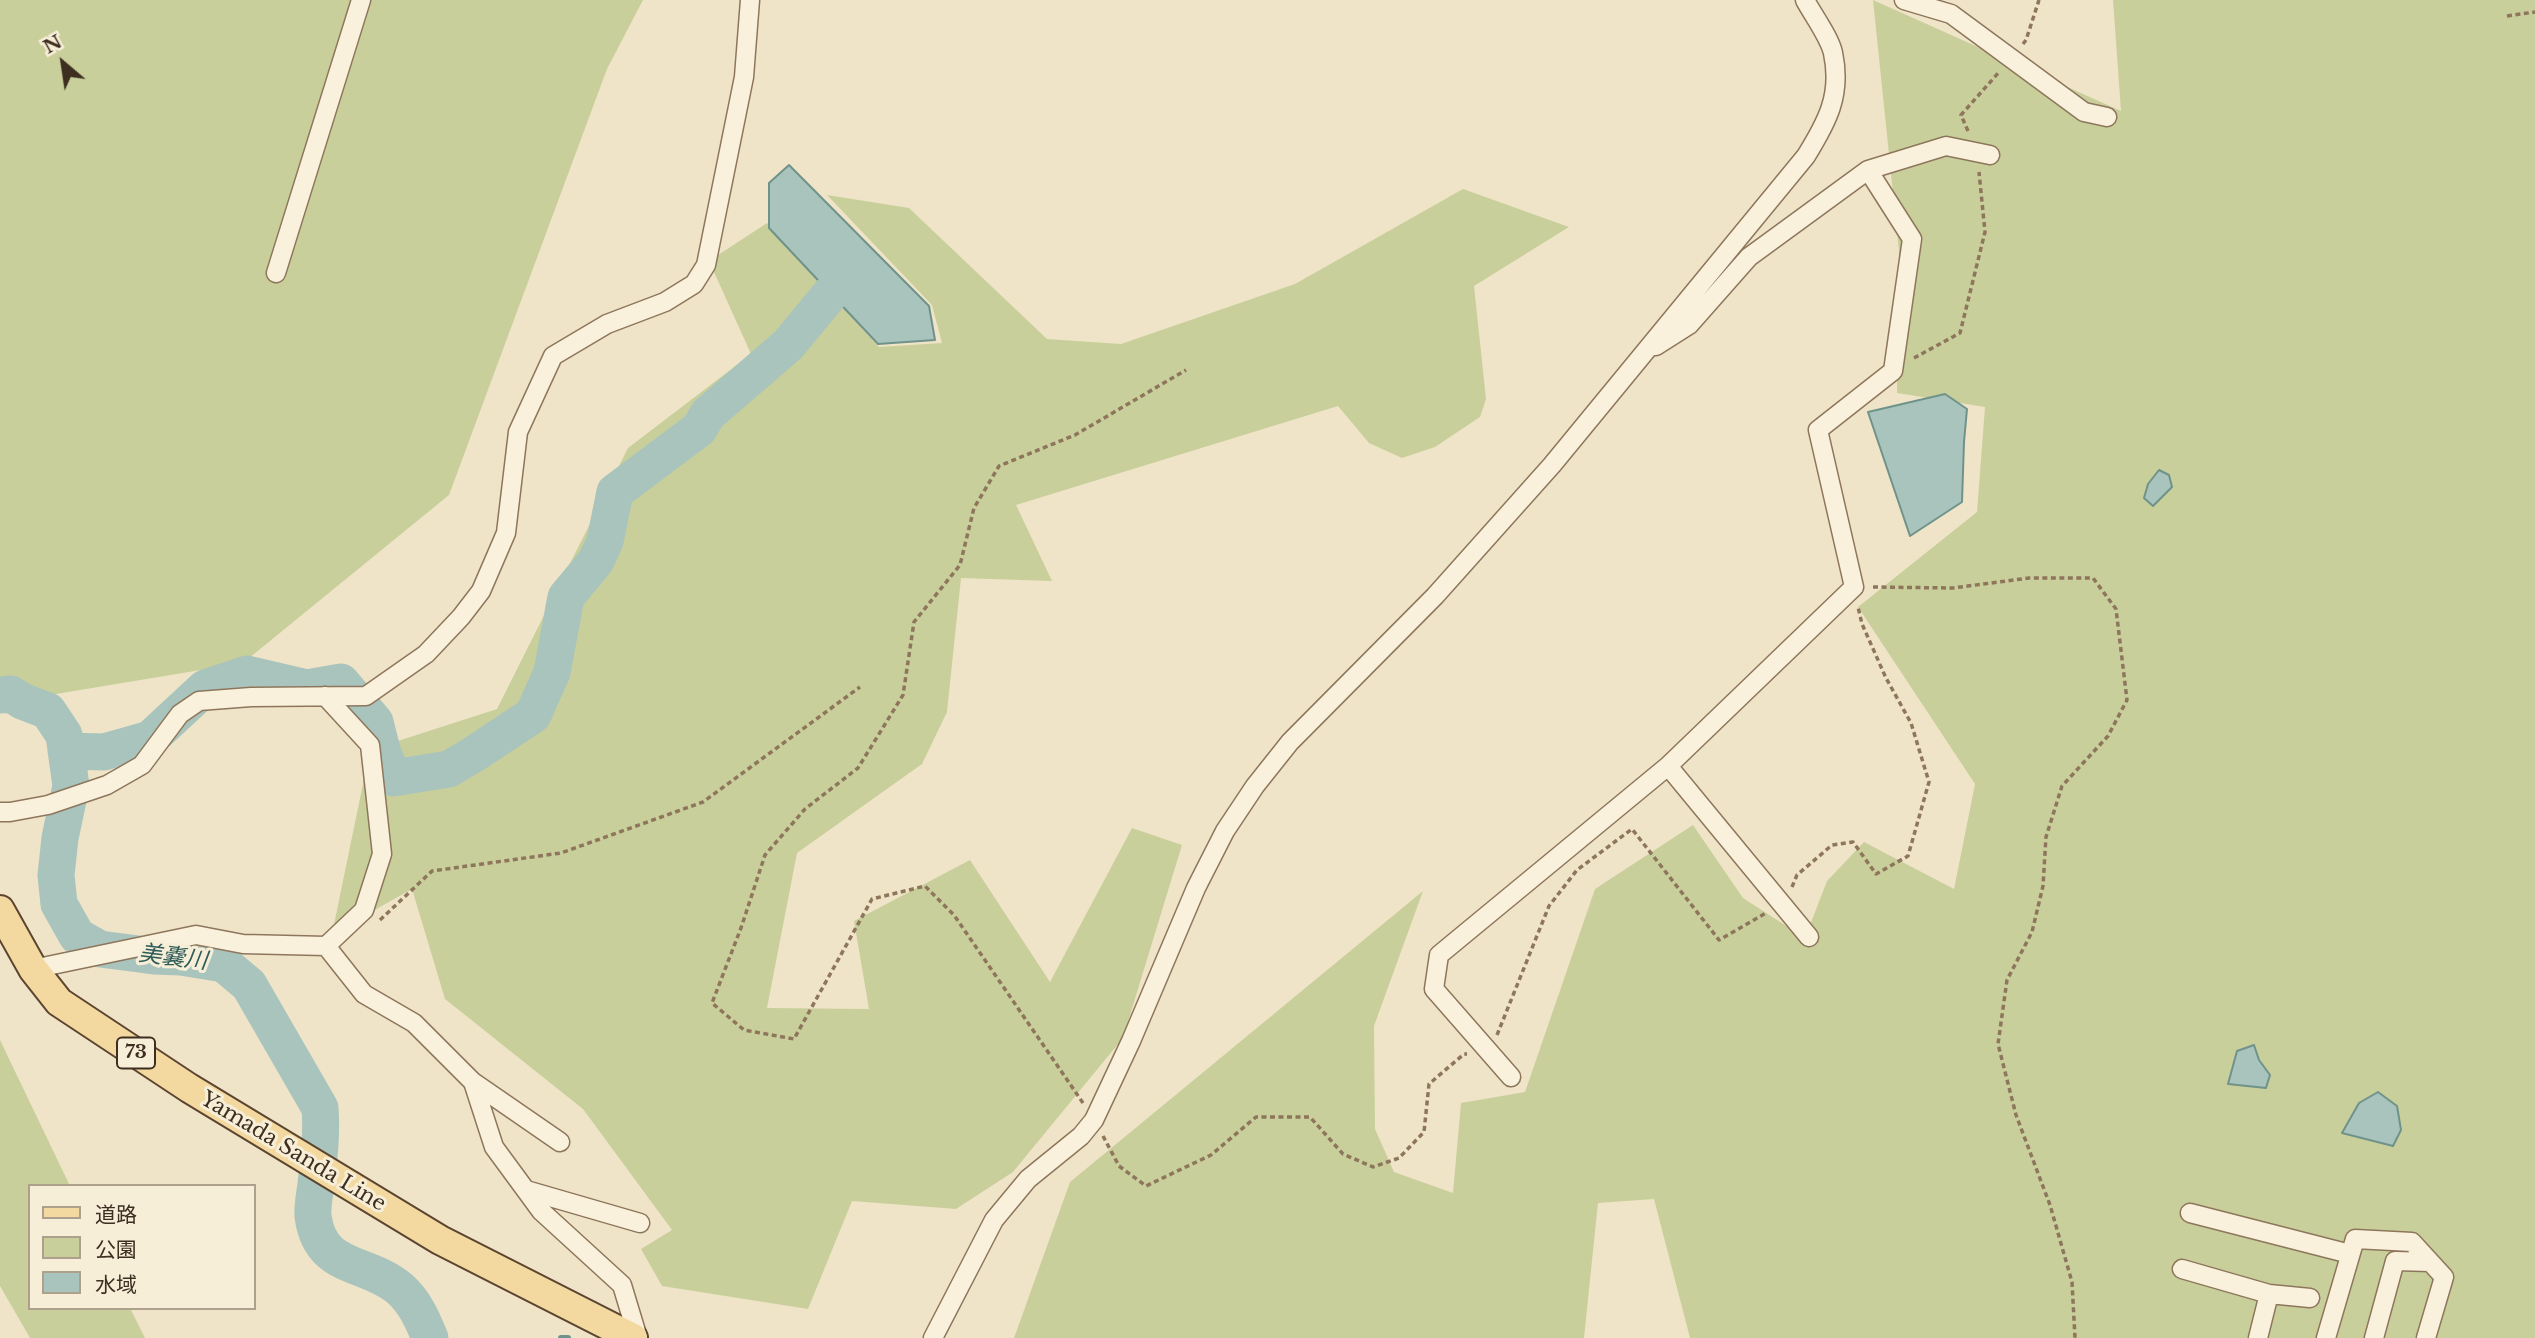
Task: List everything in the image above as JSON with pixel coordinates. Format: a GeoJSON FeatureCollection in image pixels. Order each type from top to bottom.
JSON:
{"type":"FeatureCollection","features":[{"type":"Feature","properties":{"kind":"main road","name":"Yamada Sanda Line"},"geometry":{"type":"LineString","coordinates":[[0,910],[33,969],[60,1002],[189,1088],[343,1184],[440,1240],[636,1338]]}},
{"type":"Feature","properties":{"kind":"street"},"geometry":{"type":"LineString","coordinates":[[276,273],[361,0]]}},
{"type":"Feature","properties":{"kind":"street"},"geometry":{"type":"LineString","coordinates":[[0,812],[48,805],[107,785],[131,772],[142,765],[180,714],[199,701],[251,697],[366,696],[426,654],[461,617],[481,591],[506,533],[518,432],[553,356],[607,324],[665,302],[694,284],[706,265],[744,77],[751,0]]}},
{"type":"Feature","properties":{"kind":"street"},"geometry":{"type":"LineString","coordinates":[[933,1338],[994,1220],[1028,1178],[1081,1136],[1094,1120],[1196,888],[1225,831],[1255,786],[1290,742],[1434,596],[1525,495],[1806,156],[1827,122],[1836,87],[1833,51],[1805,0]]}},
{"type":"Feature","properties":{"kind":"street"},"geometry":{"type":"LineString","coordinates":[[1904,0],[1951,14],[2084,112],[2107,117]]}},
{"type":"Feature","properties":{"kind":"street"},"geometry":{"type":"LineString","coordinates":[[1641,355],[1689,325],[1749,257],[1868,170],[1946,146],[1983,153]]}},
{"type":"Feature","properties":{"kind":"street"},"geometry":{"type":"LineString","coordinates":[[1511,1077],[1434,989],[1439,955],[1668,766],[1854,587],[1818,430],[1893,371],[1912,239],[1868,170]]}},
{"type":"Feature","properties":{"kind":"street"},"geometry":{"type":"LineString","coordinates":[[33,969],[196,935],[243,944],[326,946],[364,909],[382,854],[370,745],[325,696]]}},
{"type":"Feature","properties":{"kind":"street"},"geometry":{"type":"LineString","coordinates":[[1668,766],[1809,937]]}},
{"type":"Feature","properties":{"kind":"street"},"geometry":{"type":"LineString","coordinates":[[326,946],[364,994],[414,1023],[473,1082],[560,1142]]}},
{"type":"Feature","properties":{"kind":"street"},"geometry":{"type":"LineString","coordinates":[[473,1082],[494,1147],[541,1211],[622,1285],[636,1338]]}},
{"type":"Feature","properties":{"kind":"street"},"geometry":{"type":"LineString","coordinates":[[526,1190],[640,1223]]}},
{"type":"Feature","properties":{"kind":"street"},"geometry":{"type":"LineString","coordinates":[[2190,1213],[2350,1254]]}},
{"type":"Feature","properties":{"kind":"street"},"geometry":{"type":"LineString","coordinates":[[2326,1338],[2355,1239],[2412,1242],[2444,1277],[2426,1338]]}},
{"type":"Feature","properties":{"kind":"street"},"geometry":{"type":"LineString","coordinates":[[2374,1338],[2395,1261],[2430,1262]]}},
{"type":"Feature","properties":{"kind":"street"},"geometry":{"type":"LineString","coordinates":[[2182,1269],[2269,1294],[2310,1298]]}},
{"type":"Feature","properties":{"kind":"street"},"geometry":{"type":"LineString","coordinates":[[2258,1338],[2269,1294]]}},
{"type":"Feature","properties":{"kind":"path"},"geometry":{"type":"LineString","coordinates":[[2018,49],[2026,40],[2039,0]]}},
{"type":"Feature","properties":{"kind":"path"},"geometry":{"type":"LineString","coordinates":[[2507,16],[2535,12]]}},
{"type":"Feature","properties":{"kind":"path"},"geometry":{"type":"LineString","coordinates":[[1893,371],[1960,333],[1985,232],[1983,153],[1961,115],[2002,68]]}},
{"type":"Feature","properties":{"kind":"path"},"geometry":{"type":"LineString","coordinates":[[1186,370],[1075,435],[999,466],[974,508],[960,565],[914,622],[903,695],[858,768],[805,809],[765,855],[712,1003],[744,1030],[794,1039],[872,899],[925,886],[954,915],[1046,1047],[1094,1120],[1119,1166],[1146,1186],[1211,1155],[1256,1118],[1310,1117],[1343,1154],[1373,1167],[1399,1158],[1424,1132],[1429,1084],[1464,1054],[1475,1054]]}},
{"type":"Feature","properties":{"kind":"path"},"geometry":{"type":"LineString","coordinates":[[1789,893],[1797,875],[1832,845],[1853,842],[1875,874],[1908,856],[1929,782],[1911,723],[1886,678],[1862,624],[1854,587],[1953,588],[2029,578],[2093,578],[2116,609],[2127,701],[2108,736],[2062,786],[2046,837],[2043,886],[2032,932],[2007,980],[1998,1044],[2016,1115],[2050,1205],[2072,1282],[2075,1338]]}},
{"type":"Feature","properties":{"kind":"path"},"geometry":{"type":"LineString","coordinates":[[378,923],[432,871],[561,852],[703,802],[860,687]]}},
{"type":"Feature","properties":{"kind":"path"},"geometry":{"type":"LineString","coordinates":[[1492,1045],[1549,906],[1577,870],[1632,830],[1719,940],[1774,909]]}},
{"type":"Feature","properties":{"kind":"green space"},"geometry":{"type":"Polygon","coordinates":[[[0,0],[643,0],[607,69],[449,495],[243,663],[32,698],[0,686],[0,0]]]}},
{"type":"Feature","properties":{"kind":"green space"},"geometry":{"type":"Polygon","coordinates":[[[1873,0],[2121,111],[2113,0],[2535,0],[2535,1338],[1690,1338],[1654,1199],[1598,1203],[1584,1338],[1014,1338],[1070,1182],[1423,891],[1374,1026],[1375,1129],[1394,1172],[1453,1193],[1461,1103],[1525,1092],[1595,889],[1693,825],[1743,898],[1805,938],[1827,881],[1864,842],[1954,889],[1975,784],[1858,607],[1977,512],[1985,407],[1897,393],[1899,251],[1873,0]]]}},
{"type":"Feature","properties":{"kind":"green space"},"geometry":{"type":"Polygon","coordinates":[[[1463,189],[1569,227],[1474,286],[1486,399],[1480,417],[1435,447],[1402,458],[1369,443],[1338,406],[1016,505],[1052,581],[961,578],[947,712],[922,764],[797,853],[767,1008],[869,1009],[854,921],[970,860],[1050,982],[1132,828],[1182,845],[1123,1038],[1013,1172],[956,1209],[852,1201],[808,1309],[662,1286],[641,1249],[672,1230],[583,1109],[445,999],[412,889],[332,934],[370,750],[497,709],[628,448],[751,354],[709,261],[767,223],[879,347],[942,343],[932,305],[827,195],[909,208],[1047,339],[1121,344],[1295,284],[1463,189]]]}},
{"type":"Feature","properties":{"kind":"green space"},"geometry":{"type":"Polygon","coordinates":[[[0,1040],[69,1184],[28,1184],[28,1310],[131,1310],[145,1338],[30,1338],[0,1286],[0,1040]]]}},
{"type":"Feature","properties":{"kind":"water"},"geometry":{"type":"Polygon","coordinates":[[[789,165],[929,306],[935,340],[878,344],[769,228],[769,183],[789,165]]]}},
{"type":"Feature","properties":{"kind":"water"},"geometry":{"type":"Polygon","coordinates":[[[1945,394],[1967,409],[1962,502],[1910,536],[1868,412],[1945,394]]]}},
{"type":"Feature","properties":{"kind":"water"},"geometry":{"type":"Polygon","coordinates":[[[2159,470],[2169,475],[2172,487],[2153,506],[2144,498],[2148,484],[2159,470]]]}},
{"type":"Feature","properties":{"kind":"water"},"geometry":{"type":"Polygon","coordinates":[[[2254,1045],[2259,1060],[2270,1075],[2266,1088],[2228,1084],[2237,1051],[2254,1045]]]}},
{"type":"Feature","properties":{"kind":"water"},"geometry":{"type":"Polygon","coordinates":[[[2378,1092],[2397,1106],[2401,1130],[2393,1146],[2342,1133],[2359,1103],[2378,1092]]]}},
{"type":"Feature","properties":{"kind":"waterway"},"geometry":{"type":"LineString","coordinates":[[66,751],[104,752],[150,739],[205,688],[247,674],[307,688],[341,682],[375,722],[393,778],[449,769],[533,715],[552,672],[566,597],[596,561],[605,541],[615,492],[699,429],[708,414],[788,345],[831,293]]}},
{"type":"Feature","properties":{"kind":"waterway","name":"美嚢川"},"geometry":{"type":"LineString","coordinates":[[0,695],[11,694],[48,711],[64,735],[71,786],[60,838],[56,875],[59,904],[77,936],[100,949],[224,964],[249,985],[320,1108],[320,1146],[313,1212],[317,1234],[334,1256],[386,1279],[405,1293],[430,1338]]}},
{"type":"Feature","properties":{"kind":"waterway"},"geometry":{"type":"LineString","coordinates":[[561,1338],[568,1338]]}}]}
